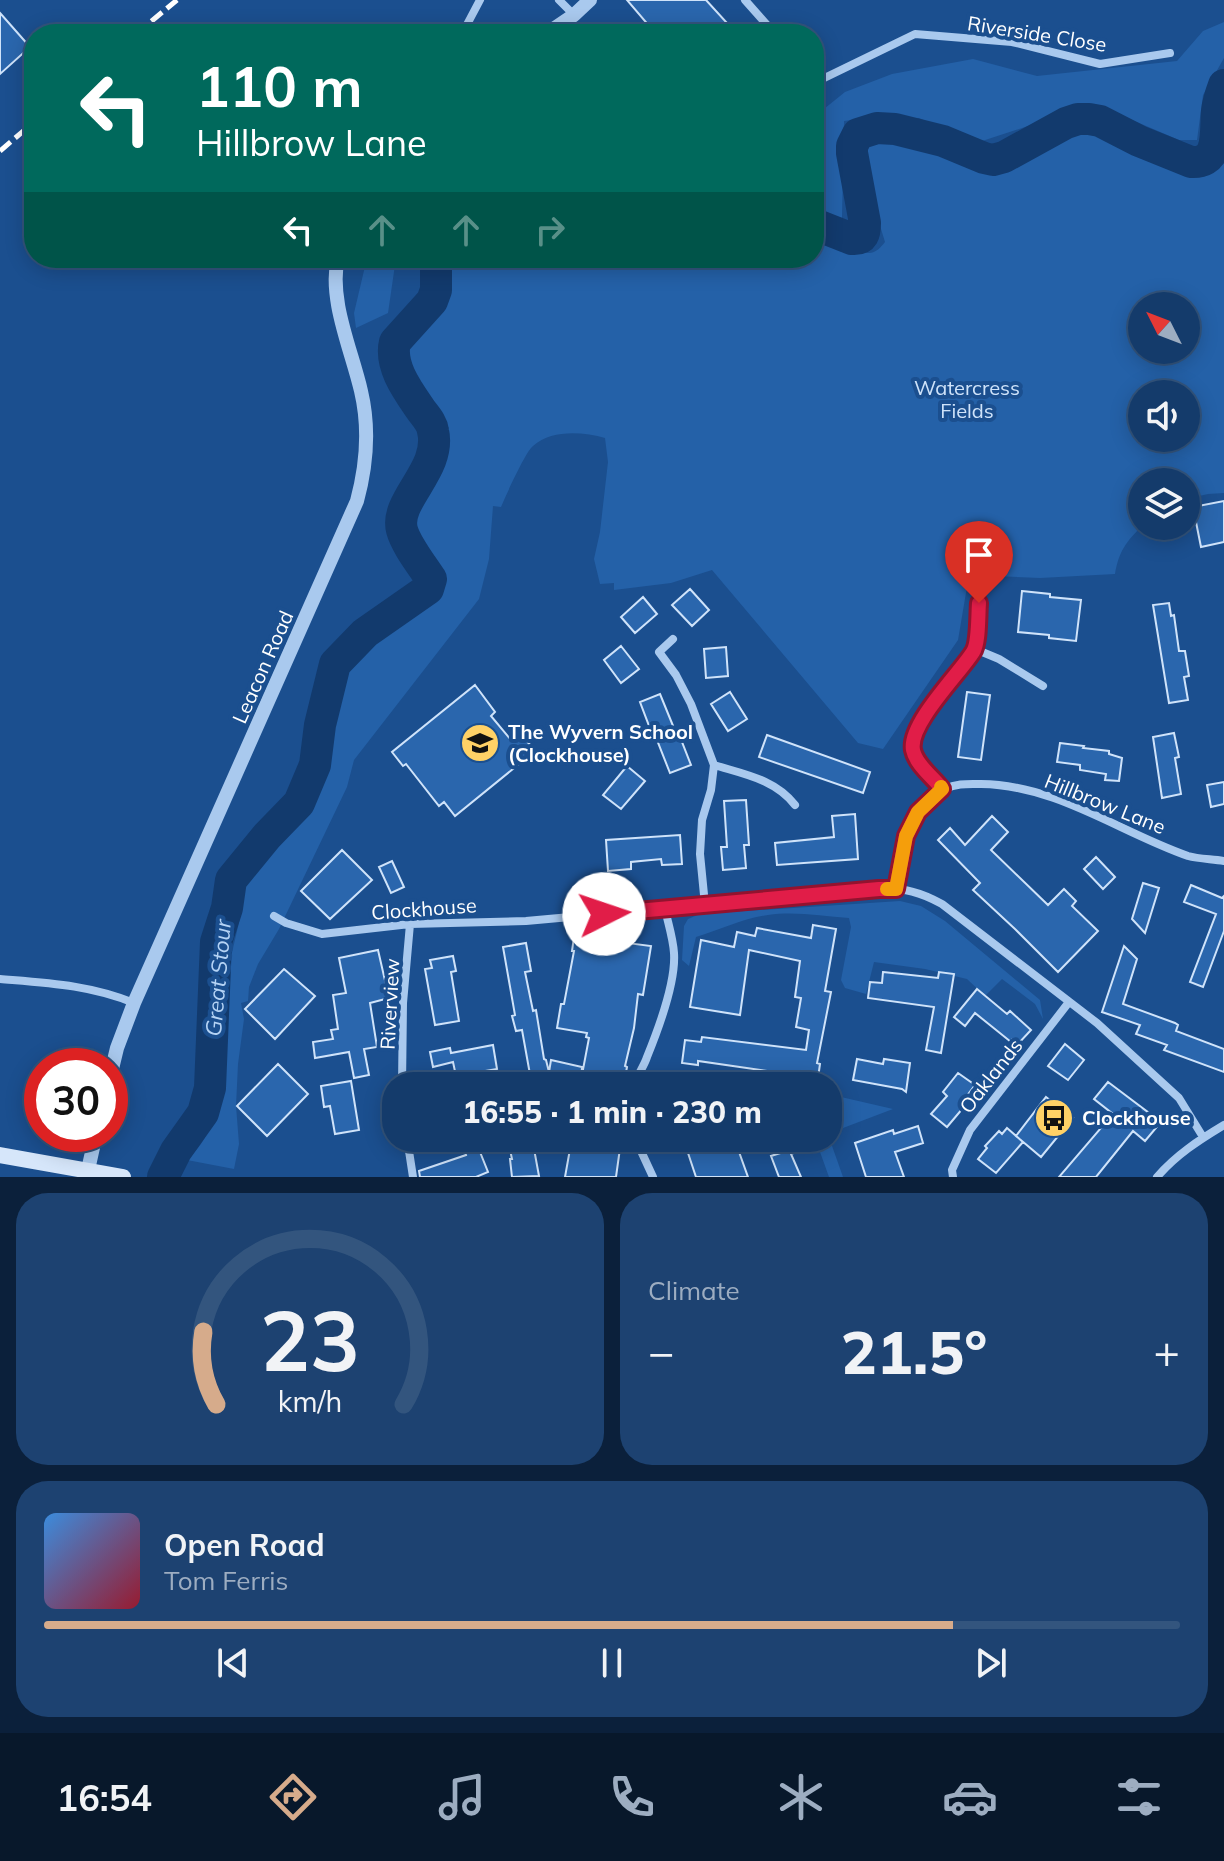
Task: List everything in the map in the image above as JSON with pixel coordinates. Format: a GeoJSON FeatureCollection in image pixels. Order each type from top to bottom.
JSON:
{"type":"FeatureCollection","features":[{"type":"Feature","properties":{"kind":"main road"},"geometry":{"type":"LineString","coordinates":[[0,1155],[123,1177]]}},
{"type":"Feature","properties":{"kind":"street"},"geometry":{"type":"LineString","coordinates":[[467,24],[480,0]]}},
{"type":"Feature","properties":{"kind":"street"},"geometry":{"type":"LineString","coordinates":[[559,0],[574,15]]}},
{"type":"Feature","properties":{"kind":"street"},"geometry":{"type":"LineString","coordinates":[[561,24],[590,0]]}},
{"type":"Feature","properties":{"kind":"street"},"geometry":{"type":"LineString","coordinates":[[745,0],[766,24]]}},
{"type":"Feature","properties":{"kind":"street","name":"Riverside Close"},"geometry":{"type":"LineString","coordinates":[[824,78],[915,34],[1012,42],[1100,64],[1170,53]]}},
{"type":"Feature","properties":{"kind":"street","name":"Leacon Road"},"geometry":{"type":"LineString","coordinates":[[117,1048],[134,1003],[349,521],[362,481],[367,437],[365,414],[337,297],[336,268]]}},
{"type":"Feature","properties":{"kind":"street"},"geometry":{"type":"LineString","coordinates":[[896,889],[906,836],[918,812],[942,789],[918,760],[913,749],[915,736],[926,713],[975,649],[981,580]]}},
{"type":"Feature","properties":{"kind":"street"},"geometry":{"type":"LineString","coordinates":[[673,639],[659,652],[676,675],[691,704],[714,765],[702,820],[700,854],[705,905]]}},
{"type":"Feature","properties":{"kind":"street"},"geometry":{"type":"LineString","coordinates":[[975,649],[999,659],[1043,686]]}},
{"type":"Feature","properties":{"kind":"street"},"geometry":{"type":"LineString","coordinates":[[714,765],[773,784],[786,792],[795,805]]}},
{"type":"Feature","properties":{"kind":"street","name":"Hillbrow Lane"},"geometry":{"type":"LineString","coordinates":[[942,789],[961,784],[990,784],[1057,798],[1190,857],[1224,861]]}},
{"type":"Feature","properties":{"kind":"street","name":"Clockhouse"},"geometry":{"type":"LineString","coordinates":[[274,916],[322,934],[410,924],[526,921],[879,889],[921,893],[942,904],[1097,1023],[1179,1098],[1203,1137]]}},
{"type":"Feature","properties":{"kind":"street"},"geometry":{"type":"LineString","coordinates":[[640,1072],[660,1020],[673,972],[675,954],[665,909]]}},
{"type":"Feature","properties":{"kind":"street","name":"Riverview"},"geometry":{"type":"LineString","coordinates":[[402,1072],[403,1003],[410,924]]}},
{"type":"Feature","properties":{"kind":"street"},"geometry":{"type":"LineString","coordinates":[[0,979],[89,988],[134,1003]]}},
{"type":"Feature","properties":{"kind":"street","name":"Oaklands"},"geometry":{"type":"LineString","coordinates":[[953,1177],[952,1170],[970,1130],[1069,1002]]}},
{"type":"Feature","properties":{"kind":"street"},"geometry":{"type":"LineString","coordinates":[[1157,1177],[1174,1158],[1224,1125]]}},
{"type":"Feature","properties":{"kind":"street"},"geometry":{"type":"LineString","coordinates":[[88,1170],[92,1152]]}},
{"type":"Feature","properties":{"kind":"street"},"geometry":{"type":"LineString","coordinates":[[409,1152],[413,1177]]}},
{"type":"Feature","properties":{"kind":"street"},"geometry":{"type":"LineString","coordinates":[[641,1152],[653,1177]]}},
{"type":"Feature","properties":{"kind":"green space"},"geometry":{"type":"Polygon","coordinates":[[[1224,22],[1224,58],[1203,95],[1197,140],[1179,140],[1111,111],[1075,106],[976,143],[919,118],[872,117],[844,121],[842,218],[824,212],[824,109],[845,92],[892,74],[973,59],[1037,76],[1177,61],[1203,31],[1224,22]]]}},
{"type":"Feature","properties":{"kind":"green space","name":"Watercress Fields"},"geometry":{"type":"Polygon","coordinates":[[[1079,128],[1091,128],[1177,170],[1194,173],[1210,171],[1224,163],[1224,493],[1200,496],[1200,468],[1128,468],[1130,540],[1115,574],[1040,578],[969,575],[958,640],[883,749],[858,743],[712,570],[671,583],[614,590],[614,583],[600,584],[594,559],[608,462],[605,438],[587,434],[558,434],[533,446],[501,507],[493,506],[489,559],[479,599],[354,760],[347,787],[279,929],[258,964],[249,987],[248,1001],[241,1003],[244,1019],[236,1106],[239,1144],[234,1169],[187,1160],[201,1144],[216,1108],[221,1009],[241,912],[238,888],[250,870],[284,839],[313,800],[324,765],[334,693],[349,659],[376,634],[430,602],[439,588],[439,566],[411,517],[440,464],[444,445],[442,431],[408,369],[405,356],[408,338],[441,301],[445,268],[824,268],[824,238],[863,253],[872,253],[885,242],[867,174],[866,137],[883,135],[949,153],[959,161],[997,167],[1079,128]]]}},
{"type":"Feature","properties":{"kind":"green space"},"geometry":{"type":"Polygon","coordinates":[[[365,268],[395,268],[388,313],[356,328],[354,313],[365,268]]]}},
{"type":"Feature","properties":{"kind":"green space"},"geometry":{"type":"Polygon","coordinates":[[[900,901],[921,906],[945,921],[1040,1000],[1043,1019],[1035,1004],[1002,979],[985,996],[967,979],[874,962],[866,994],[845,988],[841,980],[851,927],[849,918],[788,914],[750,919],[696,937],[689,966],[682,960],[684,926],[688,919],[700,914],[900,901]]]}},
{"type":"Feature","properties":{"kind":"green space"},"geometry":{"type":"Polygon","coordinates":[[[842,1097],[893,1109],[843,1128],[842,1097]]]}},
{"type":"Feature","properties":{"kind":"green space"},"geometry":{"type":"Polygon","coordinates":[[[820,1152],[834,1152],[843,1177],[829,1177],[820,1152]]]}},
{"type":"Feature","properties":{"kind":"building"},"geometry":{"type":"Polygon","coordinates":[[[627,0],[706,0],[728,24],[647,24],[627,0]]]}},
{"type":"Feature","properties":{"kind":"building"},"geometry":{"type":"Polygon","coordinates":[[[0,13],[24,40],[24,52],[0,74],[0,13]]]}},
{"type":"Feature","properties":{"kind":"building"},"geometry":{"type":"Polygon","coordinates":[[[1224,501],[1224,542],[1201,547],[1200,506],[1224,501]]]}},
{"type":"Feature","properties":{"kind":"building"},"geometry":{"type":"Polygon","coordinates":[[[690,589],[709,610],[692,626],[672,605],[690,589]]]}},
{"type":"Feature","properties":{"kind":"building"},"geometry":{"type":"Polygon","coordinates":[[[1022,591],[1081,600],[1076,641],[1018,632],[1022,591]]]}},
{"type":"Feature","properties":{"kind":"building"},"geometry":{"type":"Polygon","coordinates":[[[643,597],[657,614],[635,633],[621,617],[643,597]]]}},
{"type":"Feature","properties":{"kind":"building"},"geometry":{"type":"Polygon","coordinates":[[[1169,603],[1171,616],[1174,615],[1179,651],[1185,651],[1189,676],[1184,677],[1188,700],[1169,703],[1153,605],[1169,603]]]}},
{"type":"Feature","properties":{"kind":"building"},"geometry":{"type":"Polygon","coordinates":[[[621,646],[639,669],[621,683],[604,660],[621,646]]]}},
{"type":"Feature","properties":{"kind":"building"},"geometry":{"type":"Polygon","coordinates":[[[726,647],[728,676],[706,678],[704,649],[726,647]]]}},
{"type":"Feature","properties":{"kind":"building"},"geometry":{"type":"Polygon","coordinates":[[[475,685],[495,712],[491,716],[511,740],[520,733],[531,746],[528,749],[531,752],[455,816],[444,802],[439,806],[406,764],[403,766],[392,752],[475,685]]]}},
{"type":"Feature","properties":{"kind":"building"},"geometry":{"type":"Polygon","coordinates":[[[730,692],[747,719],[728,731],[711,704],[730,692]]]}},
{"type":"Feature","properties":{"kind":"building"},"geometry":{"type":"Polygon","coordinates":[[[967,692],[990,695],[981,760],[958,757],[967,692]]]}},
{"type":"Feature","properties":{"kind":"building"},"geometry":{"type":"Polygon","coordinates":[[[660,694],[691,765],[670,773],[640,702],[660,694]]]}},
{"type":"Feature","properties":{"kind":"building"},"geometry":{"type":"Polygon","coordinates":[[[1174,733],[1181,794],[1162,798],[1153,737],[1174,733]]]}},
{"type":"Feature","properties":{"kind":"building"},"geometry":{"type":"Polygon","coordinates":[[[767,735],[870,772],[863,793],[759,757],[767,735]]]}},
{"type":"Feature","properties":{"kind":"building"},"geometry":{"type":"Polygon","coordinates":[[[1060,743],[1109,751],[1109,754],[1122,758],[1119,781],[1105,780],[1106,774],[1080,770],[1080,765],[1057,762],[1060,743]]]}},
{"type":"Feature","properties":{"kind":"building"},"geometry":{"type":"Polygon","coordinates":[[[627,766],[645,781],[621,809],[603,795],[627,766]]]}},
{"type":"Feature","properties":{"kind":"building"},"geometry":{"type":"Polygon","coordinates":[[[1224,782],[1224,804],[1211,807],[1207,785],[1224,782]]]}},
{"type":"Feature","properties":{"kind":"building"},"geometry":{"type":"Polygon","coordinates":[[[746,800],[749,845],[744,845],[746,868],[723,870],[721,847],[727,847],[724,801],[746,800]]]}},
{"type":"Feature","properties":{"kind":"building"},"geometry":{"type":"Polygon","coordinates":[[[855,814],[858,859],[777,865],[775,843],[834,837],[832,816],[855,814]]]}},
{"type":"Feature","properties":{"kind":"building"},"geometry":{"type":"Polygon","coordinates":[[[992,816],[1008,832],[991,850],[1048,905],[1064,889],[1076,901],[1072,906],[1098,931],[1058,972],[973,890],[980,883],[938,840],[950,828],[965,845],[992,816]]]}},
{"type":"Feature","properties":{"kind":"building"},"geometry":{"type":"Polygon","coordinates":[[[680,835],[682,864],[662,865],[661,859],[631,862],[631,869],[608,871],[606,840],[680,835]]]}},
{"type":"Feature","properties":{"kind":"building"},"geometry":{"type":"Polygon","coordinates":[[[342,850],[372,880],[330,919],[301,891],[342,850]]]}},
{"type":"Feature","properties":{"kind":"building"},"geometry":{"type":"Polygon","coordinates":[[[1096,857],[1115,877],[1103,889],[1084,869],[1096,857]]]}},
{"type":"Feature","properties":{"kind":"building"},"geometry":{"type":"Polygon","coordinates":[[[392,861],[404,887],[391,893],[379,867],[392,861]]]}},
{"type":"Feature","properties":{"kind":"building"},"geometry":{"type":"Polygon","coordinates":[[[1143,883],[1159,888],[1145,933],[1132,919],[1143,883]]]}},
{"type":"Feature","properties":{"kind":"building"},"geometry":{"type":"Polygon","coordinates":[[[1191,885],[1222,898],[1224,896],[1224,931],[1203,987],[1190,982],[1216,914],[1184,902],[1191,885]]]}},
{"type":"Feature","properties":{"kind":"building"},"geometry":{"type":"Polygon","coordinates":[[[813,925],[836,929],[825,991],[831,992],[817,1063],[820,1064],[819,1072],[774,1072],[698,1061],[698,1065],[682,1063],[685,1040],[701,1042],[702,1037],[806,1050],[809,1030],[796,1027],[801,998],[795,997],[800,961],[749,950],[740,1015],[690,1007],[701,940],[734,947],[737,932],[755,936],[757,928],[811,938],[813,925]]]}},
{"type":"Feature","properties":{"kind":"building"},"geometry":{"type":"Polygon","coordinates":[[[574,937],[619,946],[620,942],[651,946],[643,995],[638,994],[626,1072],[583,1072],[589,1038],[586,1037],[587,1033],[557,1028],[574,937]]]}},
{"type":"Feature","properties":{"kind":"building"},"geometry":{"type":"Polygon","coordinates":[[[526,943],[531,971],[525,972],[549,1072],[530,1072],[522,1030],[516,1031],[512,1016],[515,1015],[503,947],[526,943]]]}},
{"type":"Feature","properties":{"kind":"building"},"geometry":{"type":"Polygon","coordinates":[[[1124,946],[1137,959],[1123,1004],[1175,1023],[1178,1025],[1176,1031],[1224,1049],[1224,1072],[1164,1050],[1167,1045],[1136,1034],[1140,1025],[1102,1012],[1124,946]]]}},
{"type":"Feature","properties":{"kind":"building"},"geometry":{"type":"Polygon","coordinates":[[[378,950],[389,998],[370,1003],[377,1047],[364,1049],[369,1075],[354,1078],[349,1052],[315,1058],[313,1042],[333,1039],[331,1030],[338,1029],[333,995],[346,993],[339,958],[378,950]]]}},
{"type":"Feature","properties":{"kind":"building"},"geometry":{"type":"Polygon","coordinates":[[[453,956],[456,971],[451,972],[459,1021],[435,1025],[425,969],[432,968],[430,960],[453,956]]]}},
{"type":"Feature","properties":{"kind":"building"},"geometry":{"type":"Polygon","coordinates":[[[284,969],[315,996],[275,1039],[245,1009],[284,969]]]}},
{"type":"Feature","properties":{"kind":"building"},"geometry":{"type":"Polygon","coordinates":[[[883,972],[938,978],[939,972],[954,974],[941,1053],[926,1050],[934,1007],[868,998],[870,982],[882,983],[883,972]]]}},
{"type":"Feature","properties":{"kind":"building"},"geometry":{"type":"Polygon","coordinates":[[[977,989],[1007,1014],[1010,1011],[1031,1030],[1018,1044],[1011,1042],[975,1013],[965,1026],[954,1017],[977,989]]]}},
{"type":"Feature","properties":{"kind":"building"},"geometry":{"type":"Polygon","coordinates":[[[1065,1044],[1084,1060],[1068,1080],[1048,1066],[1065,1044]]]}},
{"type":"Feature","properties":{"kind":"building"},"geometry":{"type":"Polygon","coordinates":[[[493,1045],[497,1069],[455,1072],[453,1062],[433,1067],[430,1052],[450,1048],[451,1053],[493,1045]]]}},
{"type":"Feature","properties":{"kind":"building"},"geometry":{"type":"Polygon","coordinates":[[[857,1059],[883,1064],[884,1059],[910,1063],[906,1092],[853,1080],[857,1059]]]}},
{"type":"Feature","properties":{"kind":"building"},"geometry":{"type":"Polygon","coordinates":[[[551,1060],[582,1067],[582,1072],[549,1072],[551,1060]]]}},
{"type":"Feature","properties":{"kind":"building"},"geometry":{"type":"Polygon","coordinates":[[[278,1064],[308,1094],[267,1136],[237,1106],[278,1064]]]}},
{"type":"Feature","properties":{"kind":"building"},"geometry":{"type":"Polygon","coordinates":[[[958,1073],[975,1085],[960,1105],[963,1108],[947,1127],[931,1114],[947,1096],[943,1092],[958,1073]]]}},
{"type":"Feature","properties":{"kind":"building"},"geometry":{"type":"Polygon","coordinates":[[[351,1081],[359,1130],[335,1134],[330,1106],[324,1107],[321,1086],[351,1081]]]}},
{"type":"Feature","properties":{"kind":"building"},"geometry":{"type":"Polygon","coordinates":[[[1108,1082],[1161,1122],[1145,1141],[1133,1131],[1096,1177],[1059,1177],[1113,1114],[1094,1099],[1108,1082]]]}},
{"type":"Feature","properties":{"kind":"building"},"geometry":{"type":"Polygon","coordinates":[[[1046,1097],[1073,1118],[1041,1157],[1016,1136],[1046,1097]]]}},
{"type":"Feature","properties":{"kind":"building"},"geometry":{"type":"Polygon","coordinates":[[[918,1126],[923,1143],[895,1152],[904,1177],[866,1177],[855,1143],[893,1130],[894,1134],[918,1126]]]}},
{"type":"Feature","properties":{"kind":"building"},"geometry":{"type":"Polygon","coordinates":[[[1007,1128],[1023,1142],[996,1173],[978,1159],[999,1131],[1002,1134],[1007,1128]]]}},
{"type":"Feature","properties":{"kind":"building"},"geometry":{"type":"Polygon","coordinates":[[[465,1152],[480,1152],[488,1172],[476,1177],[420,1177],[419,1171],[466,1155],[465,1152]]]}},
{"type":"Feature","properties":{"kind":"building"},"geometry":{"type":"Polygon","coordinates":[[[510,1152],[535,1152],[539,1176],[512,1177],[510,1152]]]}},
{"type":"Feature","properties":{"kind":"building"},"geometry":{"type":"Polygon","coordinates":[[[569,1152],[619,1152],[616,1177],[565,1177],[569,1152]]]}},
{"type":"Feature","properties":{"kind":"building"},"geometry":{"type":"Polygon","coordinates":[[[688,1152],[739,1152],[748,1177],[696,1177],[688,1152]]]}},
{"type":"Feature","properties":{"kind":"building"},"geometry":{"type":"Polygon","coordinates":[[[796,1152],[791,1154],[801,1177],[779,1177],[771,1156],[796,1152]]]}},
{"type":"Feature","properties":{"kind":"waterway","name":"Great Stour"},"geometry":{"type":"LineString","coordinates":[[824,228],[852,239],[859,238],[865,230],[852,153],[858,134],[877,128],[895,129],[943,141],[993,160],[1066,123],[1089,119],[1100,121],[1191,162],[1201,161],[1212,152],[1217,108],[1224,85]]}},
{"type":"Feature","properties":{"kind":"waterway","name":"Great Stour"},"geometry":{"type":"LineString","coordinates":[[163,1177],[176,1151],[203,1113],[210,1088],[216,942],[227,908],[231,880],[299,803],[315,765],[320,725],[335,664],[365,633],[428,589],[431,579],[407,542],[401,519],[431,459],[433,431],[401,378],[394,351],[395,342],[432,301],[436,290],[436,268]]}},
{"type":"Feature","properties":{"kind":"railway"},"geometry":{"type":"LineString","coordinates":[[148,24],[177,0]]}},
{"type":"Feature","properties":{"kind":"railway"},"geometry":{"type":"LineString","coordinates":[[0,151],[24,131]]}},
{"type":"Feature","properties":{"kind":"slow traffic"},"geometry":{"type":"LineString","coordinates":[[887,889],[896,889],[906,836],[918,812],[941,787]]}},
{"type":"Feature","properties":{"kind":"place","name":"The Wyvern School (Clockhouse)"},"geometry":{"type":"Point","coordinates":[480,743]}},
{"type":"Feature","properties":{"kind":"place","name":"Clockhouse"},"geometry":{"type":"Point","coordinates":[1054,1118]}},
{"type":"Feature","properties":{"kind":"route"},"geometry":{"type":"LineString","coordinates":[[604,914],[896,889],[906,836],[918,812],[942,789],[918,760],[913,749],[915,736],[926,713],[975,649],[979,603]]}}]}
